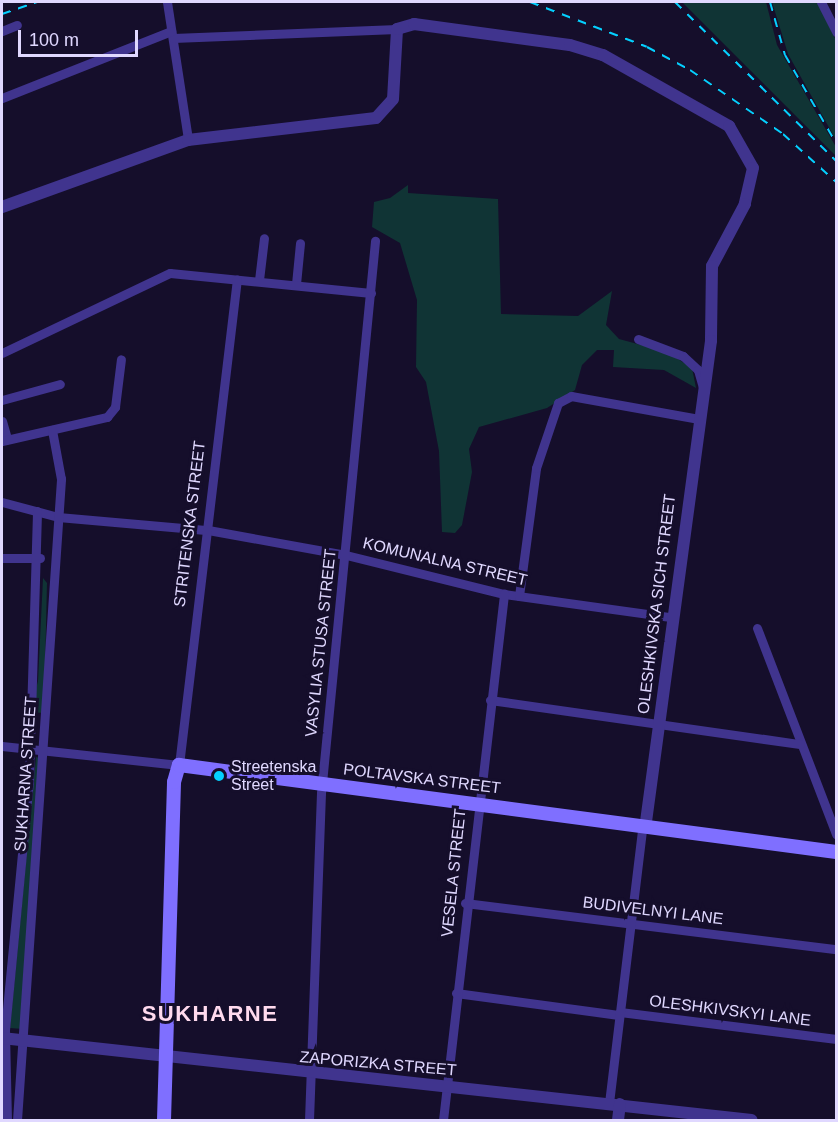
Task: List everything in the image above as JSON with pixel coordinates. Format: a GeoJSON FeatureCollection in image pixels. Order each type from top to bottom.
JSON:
{"type":"FeatureCollection","features":[{"type":"Feature","properties":{"kind":"main road","name":"POLTAVSKA STREET"},"geometry":{"type":"LineString","coordinates":[[179,769],[322,782],[837,852]]}},
{"type":"Feature","properties":{"kind":"main road","name":"STRITENSKA STREET"},"geometry":{"type":"LineString","coordinates":[[164,1120],[183,784],[179,769]]}},
{"type":"Feature","properties":{"kind":"street"},"geometry":{"type":"LineString","coordinates":[[167,2],[188,140]]}},
{"type":"Feature","properties":{"kind":"street"},"geometry":{"type":"LineString","coordinates":[[821,2],[837,32]]}},
{"type":"Feature","properties":{"kind":"street","name":"OLESHKIVSKA SICH STREET"},"geometry":{"type":"LineString","coordinates":[[397,29],[428,24],[603,55],[677,94],[741,140],[753,168],[751,186],[712,266],[703,388],[670,617],[659,723],[630,924],[620,1013],[615,1104],[618,1120]]}},
{"type":"Feature","properties":{"kind":"street"},"geometry":{"type":"LineString","coordinates":[[2,31],[17,25]]}},
{"type":"Feature","properties":{"kind":"street"},"geometry":{"type":"LineString","coordinates":[[2,98],[172,34],[397,29],[393,99],[386,113],[362,122],[188,140],[2,207]]}},
{"type":"Feature","properties":{"kind":"street"},"geometry":{"type":"LineString","coordinates":[[259,280],[264,238]]}},
{"type":"Feature","properties":{"kind":"street","name":"VASYLIA STUSA STREET"},"geometry":{"type":"LineString","coordinates":[[309,1120],[322,782],[375,241]]}},
{"type":"Feature","properties":{"kind":"street"},"geometry":{"type":"LineString","coordinates":[[296,284],[300,243]]}},
{"type":"Feature","properties":{"kind":"street"},"geometry":{"type":"LineString","coordinates":[[2,353],[168,273],[259,280],[370,293]]}},
{"type":"Feature","properties":{"kind":"street","name":"STRITENSKA STREET"},"geometry":{"type":"LineString","coordinates":[[179,769],[237,279]]}},
{"type":"Feature","properties":{"kind":"street"},"geometry":{"type":"LineString","coordinates":[[638,339],[683,356],[698,370],[703,388]]}},
{"type":"Feature","properties":{"kind":"street"},"geometry":{"type":"LineString","coordinates":[[2,421],[4,440],[111,414],[121,359]]}},
{"type":"Feature","properties":{"kind":"street"},"geometry":{"type":"LineString","coordinates":[[2,400],[60,384]]}},
{"type":"Feature","properties":{"kind":"street"},"geometry":{"type":"LineString","coordinates":[[519,596],[536,468],[558,403],[571,396],[699,419]]}},
{"type":"Feature","properties":{"kind":"street","name":"SUKHARNA STREET"},"geometry":{"type":"LineString","coordinates":[[17,1120],[25,1041],[45,752],[52,558],[58,517],[60,466],[52,430]]}},
{"type":"Feature","properties":{"kind":"street","name":"KOMUNALNA STREET"},"geometry":{"type":"LineString","coordinates":[[2,502],[58,517],[208,530],[346,555],[504,594],[670,617]]}},
{"type":"Feature","properties":{"kind":"street","name":"SUKHARNA STREET"},"geometry":{"type":"LineString","coordinates":[[7,1120],[3,1038],[29,782],[27,749],[37,558],[37,511]]}},
{"type":"Feature","properties":{"kind":"street"},"geometry":{"type":"LineString","coordinates":[[2,558],[52,558]]}},
{"type":"Feature","properties":{"kind":"street","name":"VESELA STREET"},"geometry":{"type":"LineString","coordinates":[[443,1120],[476,803],[504,594]]}},
{"type":"Feature","properties":{"kind":"street"},"geometry":{"type":"LineString","coordinates":[[757,628],[800,744],[837,834]]}},
{"type":"Feature","properties":{"kind":"street"},"geometry":{"type":"LineString","coordinates":[[490,700],[800,744]]}},
{"type":"Feature","properties":{"kind":"street","name":"POLTAVSKA STREET"},"geometry":{"type":"LineString","coordinates":[[2,746],[179,769]]}},
{"type":"Feature","properties":{"kind":"street","name":"BUDIVELNYI LANE"},"geometry":{"type":"LineString","coordinates":[[465,903],[837,949]]}},
{"type":"Feature","properties":{"kind":"street","name":"OLESHKIVSKYI LANE"},"geometry":{"type":"LineString","coordinates":[[456,993],[837,1039]]}},
{"type":"Feature","properties":{"kind":"street","name":"ZAPORIZKA STREET"},"geometry":{"type":"LineString","coordinates":[[3,1038],[168,1049],[311,1074],[446,1086],[615,1104],[734,1120],[752,1120]]}},
{"type":"Feature","properties":{"kind":"green space"},"geometry":{"type":"Polygon","coordinates":[[[682,2],[766,2],[777,45],[836,147],[836,156],[682,2]]]}},
{"type":"Feature","properties":{"kind":"green space"},"geometry":{"type":"Polygon","coordinates":[[[772,2],[817,2],[836,40],[836,140],[788,54],[772,2]]]}},
{"type":"Feature","properties":{"kind":"green space"},"geometry":{"type":"Polygon","coordinates":[[[408,185],[408,193],[498,199],[501,314],[578,316],[612,291],[606,325],[619,339],[667,352],[692,368],[696,388],[664,370],[613,367],[614,350],[597,350],[582,365],[575,390],[547,408],[479,427],[469,449],[472,472],[462,525],[455,533],[442,532],[439,451],[426,382],[416,367],[417,300],[400,243],[372,227],[374,202],[390,198],[408,185]]]}},
{"type":"Feature","properties":{"kind":"green space"},"geometry":{"type":"Polygon","coordinates":[[[43,578],[47,583],[44,713],[30,712],[38,681],[43,578]]]}},
{"type":"Feature","properties":{"kind":"green space"},"geometry":{"type":"Polygon","coordinates":[[[36,757],[39,758],[23,1029],[10,1028],[36,757]]]}},
{"type":"Feature","properties":{"kind":"railway"},"geometry":{"type":"LineString","coordinates":[[2,14],[37,2]]}},
{"type":"Feature","properties":{"kind":"railway"},"geometry":{"type":"LineString","coordinates":[[530,2],[647,47],[690,70],[783,134],[836,182]]}},
{"type":"Feature","properties":{"kind":"railway"},"geometry":{"type":"LineString","coordinates":[[675,2],[836,161]]}},
{"type":"Feature","properties":{"kind":"railway"},"geometry":{"type":"LineString","coordinates":[[770,2],[785,55],[836,143]]}},
{"type":"Feature","properties":{"kind":"place","name":"Streetenska Street"},"geometry":{"type":"Point","coordinates":[219,776]}},
{"type":"Feature","properties":{"kind":"district","name":"SUKHARNE"},"geometry":{"type":"Point","coordinates":[210,1014]}}]}
